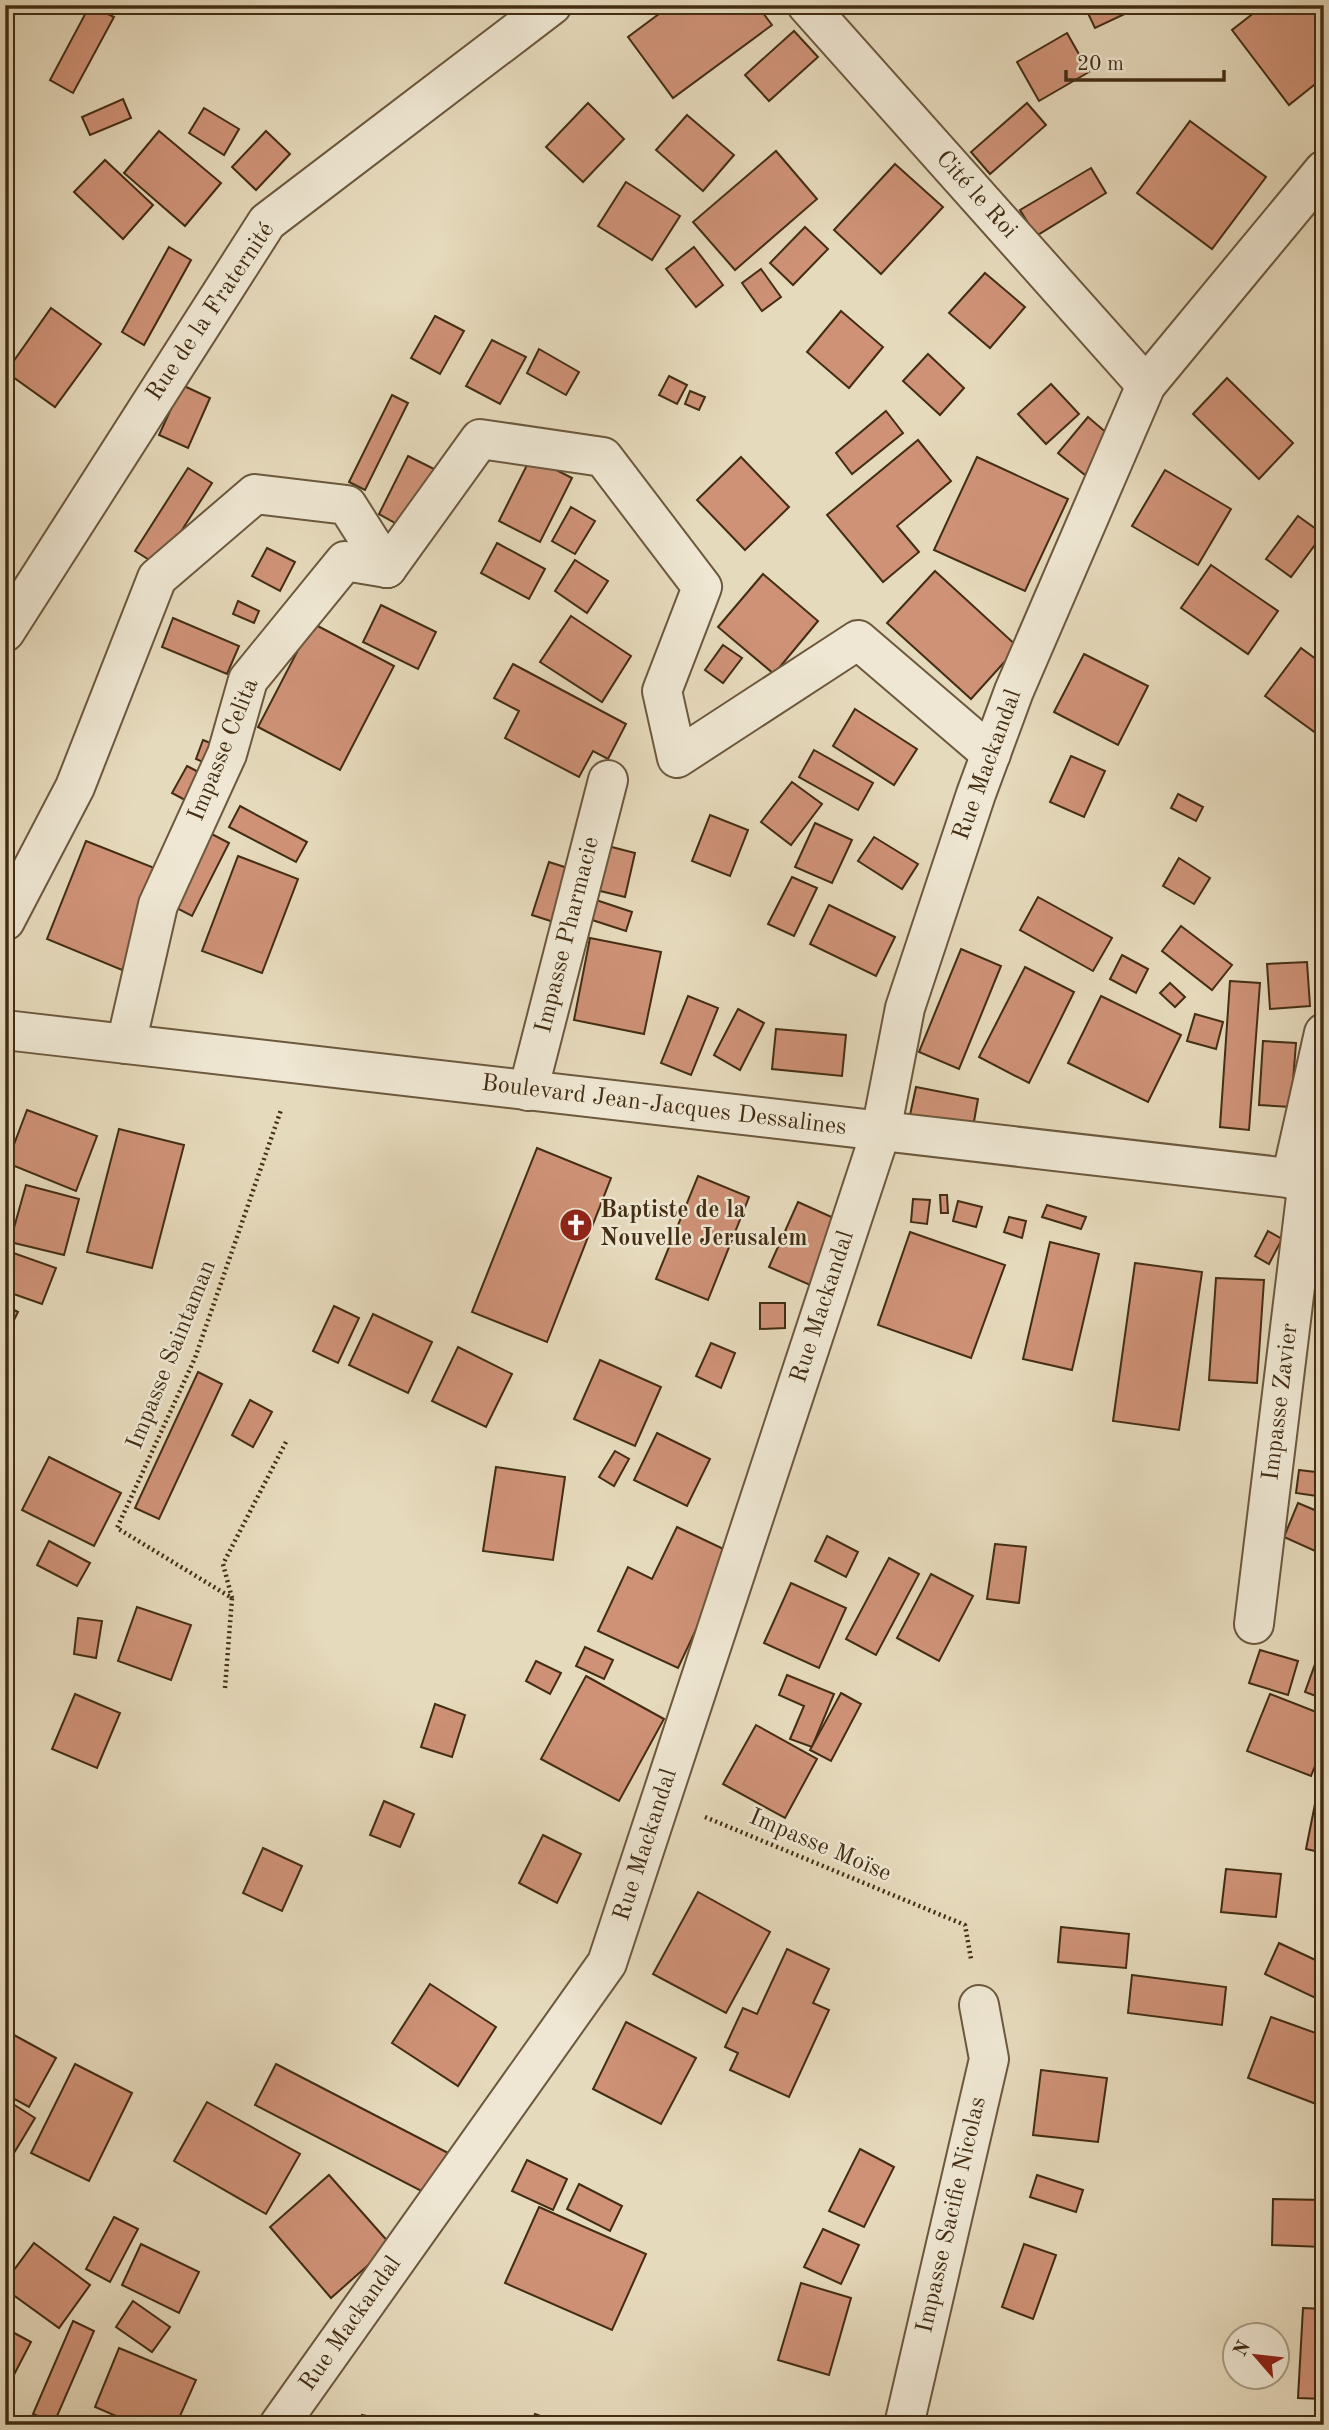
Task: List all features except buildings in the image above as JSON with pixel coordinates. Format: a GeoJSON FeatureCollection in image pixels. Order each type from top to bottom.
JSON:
{"type":"FeatureCollection","features":[{"type":"Feature","properties":{"kind":"street","name":"Rue de la Fraternité"},"geometry":{"type":"LineString","coordinates":[[5,632],[267,222],[552,5]]}},
{"type":"Feature","properties":{"kind":"street","name":"Cité le Roi"},"geometry":{"type":"LineString","coordinates":[[807,5],[1146,385]]}},
{"type":"Feature","properties":{"kind":"street","name":"Rue Mackandal"},"geometry":{"type":"LineString","coordinates":[[279,2425],[607,1963],[881,1131],[905,1008],[1014,691],[1146,385],[1324,170]]}},
{"type":"Feature","properties":{"kind":"street"},"geometry":{"type":"LineString","coordinates":[[5,921],[75,787],[157,578],[255,494],[347,505],[387,568],[480,439],[603,457],[702,587],[662,691],[677,758],[858,640],[991,754]]}},
{"type":"Feature","properties":{"kind":"street","name":"Impasse Celita"},"geometry":{"type":"LineString","coordinates":[[126,1044],[158,905],[228,754],[248,680],[345,561],[387,568]]}},
{"type":"Feature","properties":{"kind":"street","name":"Impasse Pharmacie"},"geometry":{"type":"LineString","coordinates":[[528,1090],[608,780]]}},
{"type":"Feature","properties":{"kind":"street","name":"Boulevard Jean-Jacques Dessalines"},"geometry":{"type":"LineString","coordinates":[[5,1030],[1308,1181]]}},
{"type":"Feature","properties":{"kind":"street","name":"Impasse Zavier"},"geometry":{"type":"LineString","coordinates":[[1254,1624],[1324,1033]]}},
{"type":"Feature","properties":{"kind":"street","name":"Impasse Sacifie Nicolas"},"geometry":{"type":"LineString","coordinates":[[904,2425],[989,2060],[979,2005]]}},
{"type":"Feature","properties":{"kind":"path","name":"Impasse Saintaman"},"geometry":{"type":"LineString","coordinates":[[232,1598],[117,1528],[195,1358],[282,1109],[292,1063]]}},
{"type":"Feature","properties":{"kind":"path"},"geometry":{"type":"LineString","coordinates":[[225,1688],[232,1598],[223,1564],[287,1440]]}},
{"type":"Feature","properties":{"kind":"path","name":"Impasse Moïse"},"geometry":{"type":"LineString","coordinates":[[661,1798],[965,1926]]}},
{"type":"Feature","properties":{"kind":"place","name":"Baptiste de la Nouvelle Jerusalem"},"geometry":{"type":"Point","coordinates":[576,1225]}}]}
